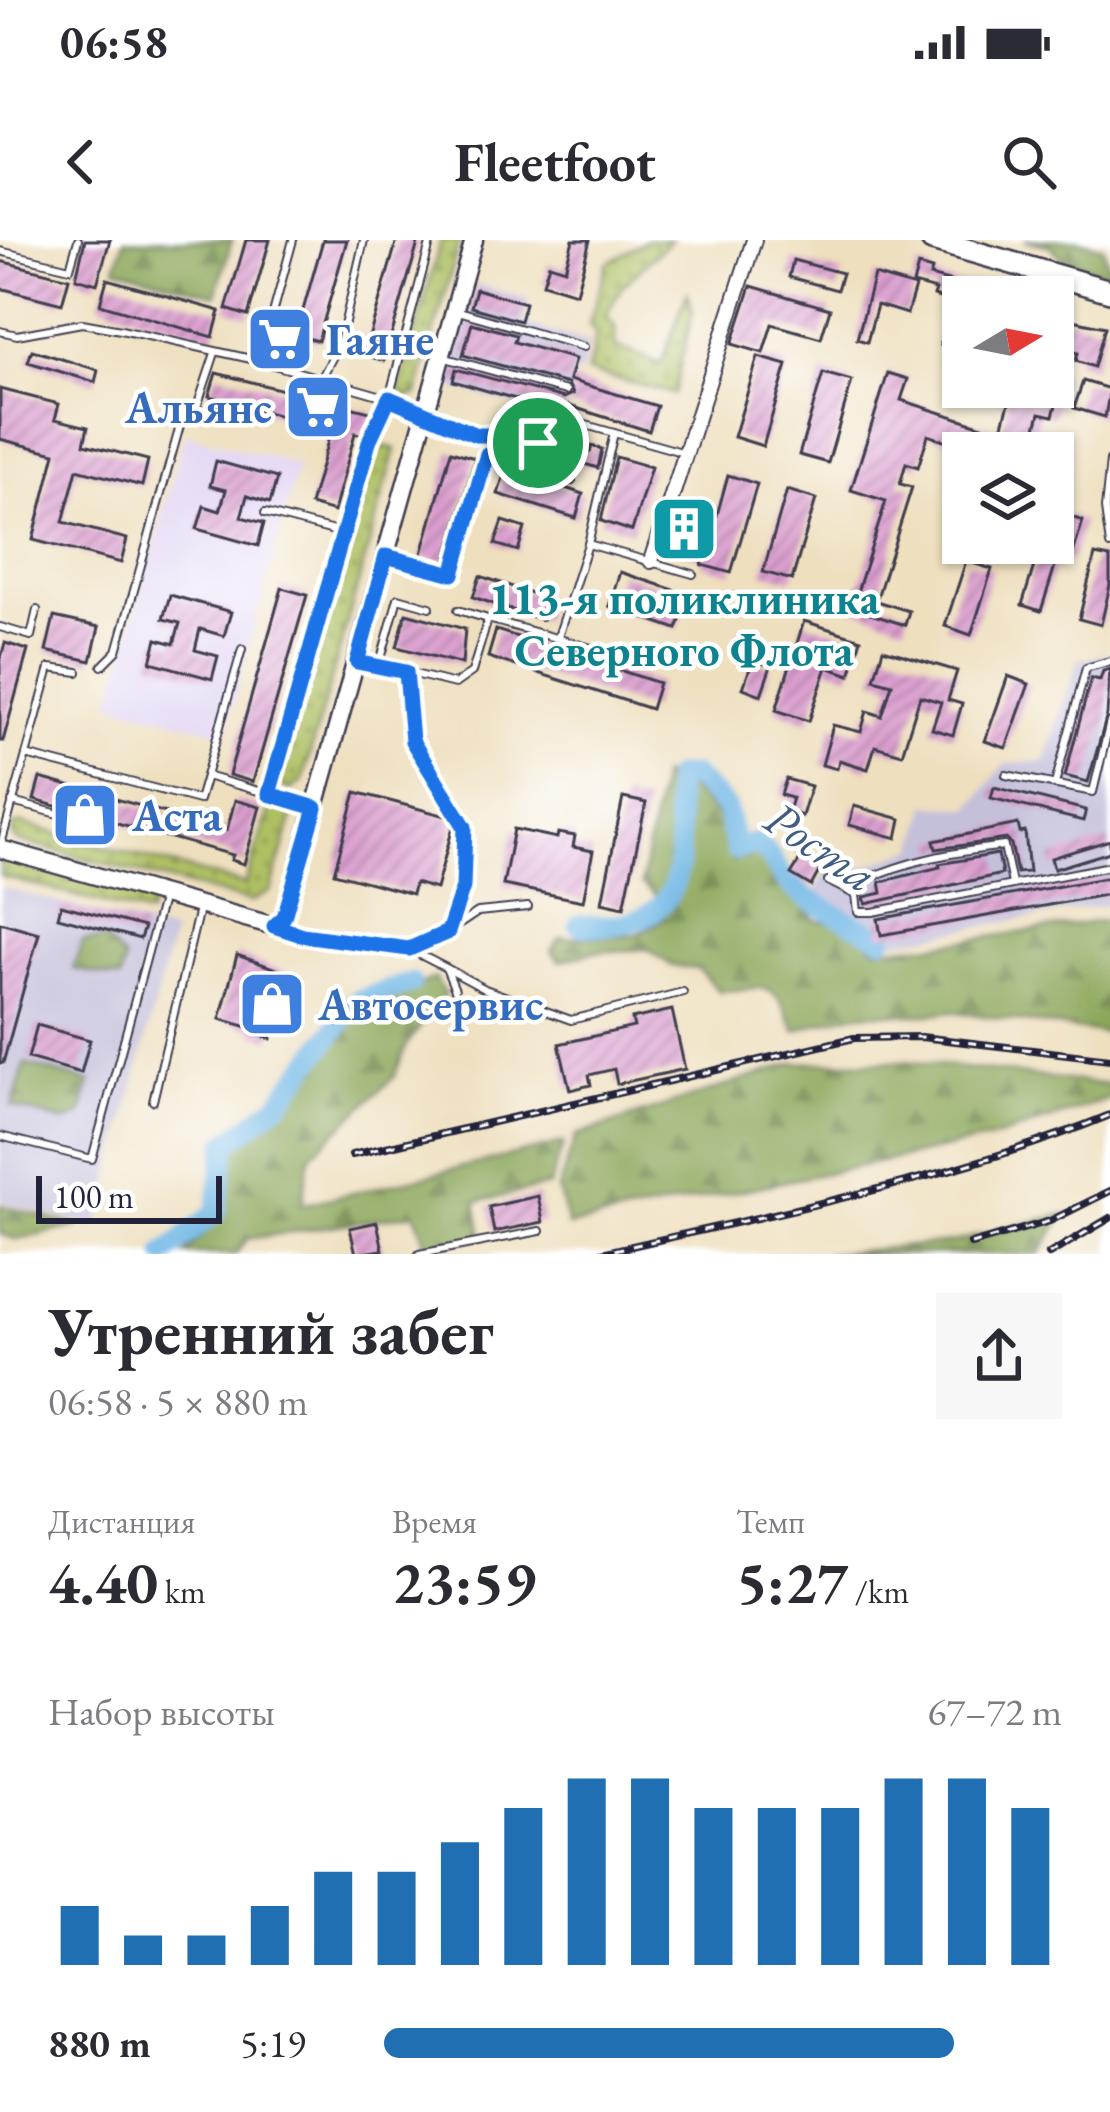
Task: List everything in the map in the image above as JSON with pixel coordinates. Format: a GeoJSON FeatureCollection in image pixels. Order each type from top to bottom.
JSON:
{"type":"FeatureCollection","features":[{"type":"Feature","properties":{"kind":"main road"},"geometry":{"type":"LineString","coordinates":[[932,240],[1110,291]]}},
{"type":"Feature","properties":{"kind":"street"},"geometry":{"type":"LineString","coordinates":[[0,849],[274,926],[284,917],[474,240]]}},
{"type":"Feature","properties":{"kind":"street"},"geometry":{"type":"LineString","coordinates":[[651,561],[754,240]]}},
{"type":"Feature","properties":{"kind":"lane"},"geometry":{"type":"LineString","coordinates":[[0,250],[70,268],[78,240]]}},
{"type":"Feature","properties":{"kind":"lane"},"geometry":{"type":"LineString","coordinates":[[260,361],[293,240]]}},
{"type":"Feature","properties":{"kind":"lane"},"geometry":{"type":"LineString","coordinates":[[322,377],[340,343],[364,240]]}},
{"type":"Feature","properties":{"kind":"lane"},"geometry":{"type":"LineString","coordinates":[[269,794],[370,439],[389,398],[431,240]]}},
{"type":"Feature","properties":{"kind":"lane"},"geometry":{"type":"LineString","coordinates":[[454,310],[584,347]]}},
{"type":"Feature","properties":{"kind":"lane"},"geometry":{"type":"LineString","coordinates":[[0,332],[17,335],[82,323],[260,361],[389,398],[476,435],[508,435],[538,443],[531,468]]}},
{"type":"Feature","properties":{"kind":"lane"},"geometry":{"type":"LineString","coordinates":[[102,666],[117,651],[183,415],[196,410],[215,353]]}},
{"type":"Feature","properties":{"kind":"lane"},"geometry":{"type":"LineString","coordinates":[[441,357],[566,391]]}},
{"type":"Feature","properties":{"kind":"lane"},"geometry":{"type":"LineString","coordinates":[[568,421],[685,454]]}},
{"type":"Feature","properties":{"kind":"lane"},"geometry":{"type":"LineString","coordinates":[[558,637],[588,544],[614,433]]}},
{"type":"Feature","properties":{"kind":"lane"},"geometry":{"type":"LineString","coordinates":[[476,435],[487,454],[572,481]]}},
{"type":"Feature","properties":{"kind":"lane"},"geometry":{"type":"LineString","coordinates":[[386,556],[453,574],[487,454]]}},
{"type":"Feature","properties":{"kind":"lane"},"geometry":{"type":"LineString","coordinates":[[1110,461],[1105,509],[1110,545]]}},
{"type":"Feature","properties":{"kind":"lane"},"geometry":{"type":"LineString","coordinates":[[265,513],[344,534]]}},
{"type":"Feature","properties":{"kind":"lane"},"geometry":{"type":"LineString","coordinates":[[588,544],[692,574]]}},
{"type":"Feature","properties":{"kind":"lane"},"geometry":{"type":"LineString","coordinates":[[379,666],[398,598],[430,607]]}},
{"type":"Feature","properties":{"kind":"lane"},"geometry":{"type":"LineString","coordinates":[[0,627],[31,635],[38,610]]}},
{"type":"Feature","properties":{"kind":"lane"},"geometry":{"type":"LineString","coordinates":[[458,610],[648,664]]}},
{"type":"Feature","properties":{"kind":"lane"},"geometry":{"type":"LineString","coordinates":[[357,662],[455,684],[472,672],[488,619]]}},
{"type":"Feature","properties":{"kind":"lane"},"geometry":{"type":"LineString","coordinates":[[26,754],[199,800],[242,649]]}},
{"type":"Feature","properties":{"kind":"lane"},"geometry":{"type":"LineString","coordinates":[[1055,784],[1086,668],[1110,661]]}},
{"type":"Feature","properties":{"kind":"lane"},"geometry":{"type":"LineString","coordinates":[[0,849],[50,668],[78,672]]}},
{"type":"Feature","properties":{"kind":"lane"},"geometry":{"type":"LineString","coordinates":[[406,672],[412,741],[465,827],[463,887],[448,932]]}},
{"type":"Feature","properties":{"kind":"lane"},"geometry":{"type":"LineString","coordinates":[[1006,775],[1093,792],[1110,722]]}},
{"type":"Feature","properties":{"kind":"lane"},"geometry":{"type":"LineString","coordinates":[[206,776],[316,808]]}},
{"type":"Feature","properties":{"kind":"lane"},"geometry":{"type":"LineString","coordinates":[[12,802],[102,825]]}},
{"type":"Feature","properties":{"kind":"lane"},"geometry":{"type":"LineString","coordinates":[[1012,885],[1004,846],[886,870],[862,881],[856,895],[858,912],[873,912],[1110,866]]}},
{"type":"Feature","properties":{"kind":"lane"},"geometry":{"type":"LineString","coordinates":[[828,881],[856,895]]}},
{"type":"Feature","properties":{"kind":"lane"},"geometry":{"type":"LineString","coordinates":[[0,1136],[92,1160],[164,895]]}},
{"type":"Feature","properties":{"kind":"lane"},"geometry":{"type":"LineString","coordinates":[[153,1101],[200,905]]}},
{"type":"Feature","properties":{"kind":"lane"},"geometry":{"type":"LineString","coordinates":[[409,949],[478,912],[527,907]]}},
{"type":"Feature","properties":{"kind":"lane"},"geometry":{"type":"LineString","coordinates":[[274,926],[302,935],[409,949],[485,989],[571,1020],[683,992]]}},
{"type":"Feature","properties":{"kind":"lane"},"geometry":{"type":"LineString","coordinates":[[446,968],[455,990]]}},
{"type":"Feature","properties":{"kind":"lane"},"geometry":{"type":"LineString","coordinates":[[419,1254],[540,1231]]}},
{"type":"Feature","properties":{"kind":"shaded area"},"geometry":{"type":"Polygon","coordinates":[[[476,284],[529,299],[523,324],[589,343],[563,419],[447,386],[476,284]]]}},
{"type":"Feature","properties":{"kind":"shaded area"},"geometry":{"type":"Polygon","coordinates":[[[185,434],[298,465],[225,734],[111,703],[185,434]]]}},
{"type":"Feature","properties":{"kind":"shaded area"},"geometry":{"type":"Polygon","coordinates":[[[1110,653],[1110,904],[876,945],[815,891],[826,873],[853,871],[916,848],[927,805],[970,808],[1005,764],[1045,761],[1078,660],[1110,653]]]}},
{"type":"Feature","properties":{"kind":"shaded area"},"geometry":{"type":"Polygon","coordinates":[[[0,887],[173,933],[98,1227],[0,1202],[0,887]]]}},
{"type":"Feature","properties":{"kind":"green space"},"geometry":{"type":"Polygon","coordinates":[[[124,240],[232,240],[216,295],[116,267],[124,240]]]}},
{"type":"Feature","properties":{"kind":"green space"},"geometry":{"type":"Polygon","coordinates":[[[441,240],[460,240],[417,395],[406,397],[399,389],[441,240]]]}},
{"type":"Feature","properties":{"kind":"green space"},"geometry":{"type":"Polygon","coordinates":[[[647,240],[671,240],[622,286],[606,315],[615,327],[615,346],[661,364],[687,293],[693,311],[674,394],[588,372],[596,333],[589,325],[607,263],[647,240]]]}},
{"type":"Feature","properties":{"kind":"green space"},"geometry":{"type":"Polygon","coordinates":[[[1024,240],[1078,240],[1103,247],[1110,274],[1065,261],[1049,245],[1024,240]]]}},
{"type":"Feature","properties":{"kind":"green space"},"geometry":{"type":"Polygon","coordinates":[[[373,444],[396,449],[302,782],[290,790],[280,784],[281,775],[373,444]]]}},
{"type":"Feature","properties":{"kind":"green space"},"geometry":{"type":"Polygon","coordinates":[[[661,775],[683,796],[684,783],[717,816],[733,861],[754,852],[770,865],[776,881],[799,894],[815,920],[851,926],[876,948],[933,945],[1110,920],[1110,1034],[950,1011],[862,1014],[796,1031],[768,989],[719,991],[698,969],[672,966],[648,949],[593,952],[560,961],[551,951],[560,938],[638,934],[664,919],[665,903],[641,884],[661,775]]]}},
{"type":"Feature","properties":{"kind":"green space"},"geometry":{"type":"Polygon","coordinates":[[[271,805],[294,812],[271,891],[251,902],[17,841],[12,834],[15,824],[23,824],[245,885],[271,805]]]}},
{"type":"Feature","properties":{"kind":"green space"},"geometry":{"type":"Polygon","coordinates":[[[0,855],[154,895],[149,915],[0,876],[0,855]]]}},
{"type":"Feature","properties":{"kind":"green space"},"geometry":{"type":"Polygon","coordinates":[[[105,939],[124,960],[120,979],[73,969],[83,941],[105,939]]]}},
{"type":"Feature","properties":{"kind":"green space"},"geometry":{"type":"Polygon","coordinates":[[[435,978],[445,995],[407,1044],[394,1077],[310,1156],[302,1205],[564,1143],[549,1186],[476,1202],[482,1236],[427,1247],[415,1213],[247,1239],[236,1254],[185,1254],[224,1213],[233,1147],[282,1105],[345,1016],[435,978]]]}},
{"type":"Feature","properties":{"kind":"green space"},"geometry":{"type":"Polygon","coordinates":[[[906,1061],[1110,1085],[1110,1099],[992,1139],[568,1226],[558,1189],[576,1136],[794,1063],[906,1061]]]}},
{"type":"Feature","properties":{"kind":"green space"},"geometry":{"type":"Polygon","coordinates":[[[25,1064],[90,1082],[82,1114],[66,1122],[12,1107],[25,1064]]]}},
{"type":"Feature","properties":{"kind":"green space"},"geometry":{"type":"Polygon","coordinates":[[[0,1205],[78,1226],[17,1240],[0,1234],[0,1205]]]}},
{"type":"Feature","properties":{"kind":"green space"},"geometry":{"type":"Polygon","coordinates":[[[1064,1214],[1040,1254],[826,1254],[953,1242],[1064,1214]]]}},
{"type":"Feature","properties":{"kind":"building"},"geometry":{"type":"Polygon","coordinates":[[[85,240],[110,240],[97,284],[76,278],[85,240]]]}},
{"type":"Feature","properties":{"kind":"building"},"geometry":{"type":"Polygon","coordinates":[[[246,240],[270,240],[248,316],[226,309],[246,240]]]}},
{"type":"Feature","properties":{"kind":"building"},"geometry":{"type":"Polygon","coordinates":[[[323,240],[347,240],[318,341],[296,335],[323,240]]]}},
{"type":"Feature","properties":{"kind":"building"},"geometry":{"type":"Polygon","coordinates":[[[397,240],[419,240],[384,361],[364,355],[397,240]]]}},
{"type":"Feature","properties":{"kind":"building"},"geometry":{"type":"Polygon","coordinates":[[[573,240],[590,240],[576,293],[543,283],[549,264],[565,269],[573,240]]]}},
{"type":"Feature","properties":{"kind":"building"},"geometry":{"type":"Polygon","coordinates":[[[793,260],[842,273],[837,290],[789,277],[793,260]]]}},
{"type":"Feature","properties":{"kind":"building"},"geometry":{"type":"Polygon","coordinates":[[[0,261],[69,278],[62,304],[0,288],[0,261]]]}},
{"type":"Feature","properties":{"kind":"building"},"geometry":{"type":"Polygon","coordinates":[[[918,266],[932,270],[930,276],[942,279],[942,299],[934,296],[936,290],[913,284],[918,266]]]}},
{"type":"Feature","properties":{"kind":"building"},"geometry":{"type":"Polygon","coordinates":[[[874,275],[915,287],[907,314],[877,305],[867,342],[857,339],[874,275]]]}},
{"type":"Feature","properties":{"kind":"building"},"geometry":{"type":"Polygon","coordinates":[[[107,279],[220,311],[213,337],[100,304],[107,279]]]}},
{"type":"Feature","properties":{"kind":"building"},"geometry":{"type":"Polygon","coordinates":[[[751,286],[830,309],[821,338],[772,324],[763,353],[732,344],[751,286]]]}},
{"type":"Feature","properties":{"kind":"building"},"geometry":{"type":"Polygon","coordinates":[[[476,289],[525,303],[520,321],[471,307],[476,289]]]}},
{"type":"Feature","properties":{"kind":"building"},"geometry":{"type":"Polygon","coordinates":[[[1074,320],[1105,327],[1094,367],[1076,361],[1078,353],[1074,352],[1074,320]]]}},
{"type":"Feature","properties":{"kind":"building"},"geometry":{"type":"Polygon","coordinates":[[[472,323],[516,335],[514,342],[575,359],[569,380],[657,406],[649,431],[563,404],[561,412],[453,381],[456,369],[564,398],[573,394],[568,384],[463,355],[472,323]]]}},
{"type":"Feature","properties":{"kind":"building"},"geometry":{"type":"Polygon","coordinates":[[[32,350],[98,370],[95,382],[28,362],[32,350]]]}},
{"type":"Feature","properties":{"kind":"building"},"geometry":{"type":"Polygon","coordinates":[[[758,357],[787,365],[763,446],[734,437],[758,357]]]}},
{"type":"Feature","properties":{"kind":"building"},"geometry":{"type":"Polygon","coordinates":[[[216,373],[374,413],[364,436],[355,433],[334,512],[310,505],[331,430],[209,396],[216,373]]]}},
{"type":"Feature","properties":{"kind":"building"},"geometry":{"type":"Polygon","coordinates":[[[823,373],[852,381],[828,463],[799,455],[823,373]]]}},
{"type":"Feature","properties":{"kind":"building"},"geometry":{"type":"Polygon","coordinates":[[[888,373],[908,379],[901,400],[1001,432],[942,432],[942,439],[928,435],[918,467],[906,463],[900,484],[912,487],[876,601],[909,611],[905,625],[852,608],[886,501],[851,490],[888,373]]]}},
{"type":"Feature","properties":{"kind":"building"},"geometry":{"type":"Polygon","coordinates":[[[1083,381],[1110,389],[1105,417],[1074,408],[1083,381]]]}},
{"type":"Feature","properties":{"kind":"building"},"geometry":{"type":"Polygon","coordinates":[[[0,389],[59,404],[55,419],[88,427],[84,444],[148,460],[142,486],[77,469],[63,522],[127,539],[121,563],[33,540],[55,453],[0,439],[0,389]]]}},
{"type":"Feature","properties":{"kind":"building"},"geometry":{"type":"Polygon","coordinates":[[[1008,408],[1055,408],[1053,416],[1040,413],[1035,432],[1001,432],[1008,408]]]}},
{"type":"Feature","properties":{"kind":"building"},"geometry":{"type":"Polygon","coordinates":[[[550,438],[590,452],[592,446],[602,449],[598,468],[578,462],[574,474],[556,468],[561,456],[546,451],[550,438]]]}},
{"type":"Feature","properties":{"kind":"building"},"geometry":{"type":"Polygon","coordinates":[[[451,451],[475,458],[445,563],[421,557],[451,451]]]}},
{"type":"Feature","properties":{"kind":"building"},"geometry":{"type":"Polygon","coordinates":[[[616,457],[651,467],[632,531],[601,521],[616,457]]]}},
{"type":"Feature","properties":{"kind":"building"},"geometry":{"type":"Polygon","coordinates":[[[216,461],[277,478],[270,503],[247,496],[241,517],[264,523],[258,546],[197,529],[204,506],[220,511],[226,490],[210,486],[216,461]]]}},
{"type":"Feature","properties":{"kind":"building"},"geometry":{"type":"Polygon","coordinates":[[[506,468],[583,494],[576,518],[498,494],[506,468]]]}},
{"type":"Feature","properties":{"kind":"building"},"geometry":{"type":"Polygon","coordinates":[[[728,475],[757,484],[731,573],[667,547],[681,504],[717,515],[728,475]]]}},
{"type":"Feature","properties":{"kind":"building"},"geometry":{"type":"Polygon","coordinates":[[[787,490],[816,499],[792,580],[763,572],[787,490]]]}},
{"type":"Feature","properties":{"kind":"building"},"geometry":{"type":"Polygon","coordinates":[[[1074,518],[1083,521],[1074,550],[1074,518]]]}},
{"type":"Feature","properties":{"kind":"building"},"geometry":{"type":"Polygon","coordinates":[[[503,521],[525,528],[518,551],[495,544],[503,521]]]}},
{"type":"Feature","properties":{"kind":"building"},"geometry":{"type":"Polygon","coordinates":[[[1095,555],[1110,558],[1101,625],[1079,619],[1095,555]]]}},
{"type":"Feature","properties":{"kind":"building"},"geometry":{"type":"Polygon","coordinates":[[[965,564],[992,569],[971,635],[945,626],[965,564]]]}},
{"type":"Feature","properties":{"kind":"building"},"geometry":{"type":"Polygon","coordinates":[[[1035,564],[1056,564],[1041,611],[1022,605],[1035,564]]]}},
{"type":"Feature","properties":{"kind":"building"},"geometry":{"type":"Polygon","coordinates":[[[620,572],[689,595],[677,629],[609,606],[620,572]]]}},
{"type":"Feature","properties":{"kind":"building"},"geometry":{"type":"Polygon","coordinates":[[[480,576],[549,599],[542,620],[473,597],[480,576]]]}},
{"type":"Feature","properties":{"kind":"building"},"geometry":{"type":"Polygon","coordinates":[[[282,588],[307,595],[253,782],[229,775],[282,588]]]}},
{"type":"Feature","properties":{"kind":"building"},"geometry":{"type":"Polygon","coordinates":[[[170,595],[231,612],[224,636],[200,629],[195,650],[218,656],[212,679],[151,662],[157,639],[174,644],[180,623],[163,619],[170,595]]]}},
{"type":"Feature","properties":{"kind":"building"},"geometry":{"type":"Polygon","coordinates":[[[406,613],[465,629],[462,664],[397,647],[406,613]]]}},
{"type":"Feature","properties":{"kind":"building"},"geometry":{"type":"Polygon","coordinates":[[[54,617],[99,627],[91,661],[46,651],[54,617]]]}},
{"type":"Feature","properties":{"kind":"building"},"geometry":{"type":"Polygon","coordinates":[[[804,621],[861,639],[850,675],[827,667],[809,721],[776,710],[804,621]]]}},
{"type":"Feature","properties":{"kind":"building"},"geometry":{"type":"Polygon","coordinates":[[[496,630],[659,683],[651,709],[488,657],[496,630]]]}},
{"type":"Feature","properties":{"kind":"building"},"geometry":{"type":"Polygon","coordinates":[[[5,643],[28,650],[0,741],[0,661],[5,643]]]}},
{"type":"Feature","properties":{"kind":"building"},"geometry":{"type":"Polygon","coordinates":[[[883,649],[957,671],[948,700],[962,704],[953,735],[932,729],[941,702],[920,696],[902,754],[875,746],[868,769],[839,760],[837,769],[822,765],[833,725],[861,732],[867,711],[882,716],[892,684],[874,679],[883,649]]]}},
{"type":"Feature","properties":{"kind":"building"},"geometry":{"type":"Polygon","coordinates":[[[753,660],[771,666],[761,695],[743,688],[753,660]]]}},
{"type":"Feature","properties":{"kind":"building"},"geometry":{"type":"Polygon","coordinates":[[[1110,669],[1107,715],[1088,782],[1065,776],[1091,678],[1100,680],[1103,671],[1110,669]]]}},
{"type":"Feature","properties":{"kind":"building"},"geometry":{"type":"Polygon","coordinates":[[[1008,676],[1029,684],[1006,748],[985,741],[1008,676]]]}},
{"type":"Feature","properties":{"kind":"building"},"geometry":{"type":"Polygon","coordinates":[[[40,778],[227,830],[235,800],[260,807],[244,864],[231,860],[233,855],[34,800],[40,778]]]}},
{"type":"Feature","properties":{"kind":"building"},"geometry":{"type":"Polygon","coordinates":[[[786,779],[811,786],[802,816],[788,811],[792,798],[781,795],[786,779]]]}},
{"type":"Feature","properties":{"kind":"building"},"geometry":{"type":"Polygon","coordinates":[[[994,787],[1086,810],[1083,821],[991,798],[994,787]]]}},
{"type":"Feature","properties":{"kind":"building"},"geometry":{"type":"Polygon","coordinates":[[[356,792],[450,817],[454,823],[436,889],[415,883],[412,894],[334,873],[356,792]]]}},
{"type":"Feature","properties":{"kind":"building"},"geometry":{"type":"Polygon","coordinates":[[[623,798],[646,803],[624,907],[602,902],[623,798]]]}},
{"type":"Feature","properties":{"kind":"building"},"geometry":{"type":"Polygon","coordinates":[[[854,806],[901,819],[897,838],[849,825],[854,806]]]}},
{"type":"Feature","properties":{"kind":"building"},"geometry":{"type":"Polygon","coordinates":[[[1018,824],[1020,833],[1025,832],[1029,872],[1017,873],[1006,839],[936,849],[934,841],[1018,824]]]}},
{"type":"Feature","properties":{"kind":"building"},"geometry":{"type":"Polygon","coordinates":[[[514,829],[557,838],[558,833],[575,836],[573,847],[593,851],[583,901],[503,885],[514,829]]]}},
{"type":"Feature","properties":{"kind":"building"},"geometry":{"type":"Polygon","coordinates":[[[1110,840],[1110,852],[1054,869],[1051,858],[1110,840]]]}},
{"type":"Feature","properties":{"kind":"building"},"geometry":{"type":"Polygon","coordinates":[[[998,854],[1002,874],[866,904],[864,897],[882,893],[880,882],[939,864],[998,854]]]}},
{"type":"Feature","properties":{"kind":"building"},"geometry":{"type":"Polygon","coordinates":[[[803,855],[822,866],[811,886],[791,874],[803,855]]]}},
{"type":"Feature","properties":{"kind":"building"},"geometry":{"type":"Polygon","coordinates":[[[1110,877],[1110,894],[881,935],[878,919],[1110,877]]]}},
{"type":"Feature","properties":{"kind":"building"},"geometry":{"type":"Polygon","coordinates":[[[61,905],[144,927],[140,939],[58,917],[61,905]]]}},
{"type":"Feature","properties":{"kind":"building"},"geometry":{"type":"Polygon","coordinates":[[[0,922],[39,933],[3,1063],[0,1063],[0,922]]]}},
{"type":"Feature","properties":{"kind":"building"},"geometry":{"type":"Polygon","coordinates":[[[237,955],[290,974],[271,1039],[220,1019],[237,955]]]}},
{"type":"Feature","properties":{"kind":"building"},"geometry":{"type":"Polygon","coordinates":[[[672,1010],[685,1069],[617,1084],[614,1069],[589,1075],[591,1085],[570,1090],[559,1044],[634,1027],[632,1019],[672,1010]]]}},
{"type":"Feature","properties":{"kind":"building"},"geometry":{"type":"Polygon","coordinates":[[[37,1025],[90,1040],[81,1073],[28,1058],[37,1025]]]}},
{"type":"Feature","properties":{"kind":"building"},"geometry":{"type":"Polygon","coordinates":[[[538,1196],[543,1222],[494,1232],[489,1207],[538,1196]]]}},
{"type":"Feature","properties":{"kind":"building"},"geometry":{"type":"Polygon","coordinates":[[[377,1222],[383,1250],[356,1254],[350,1228],[377,1222]]]}},
{"type":"Feature","properties":{"kind":"waterway","name":"Роста"},"geometry":{"type":"LineString","coordinates":[[579,925],[638,919],[664,901],[678,867],[676,777],[693,776],[726,808],[736,850],[756,843],[803,895],[883,938]]}},
{"type":"Feature","properties":{"kind":"waterway","name":"Роста"},"geometry":{"type":"LineString","coordinates":[[165,1254],[216,1212],[227,1143],[278,1104],[358,1000],[411,983]]}},
{"type":"Feature","properties":{"kind":"railway"},"geometry":{"type":"LineString","coordinates":[[352,1155],[854,1038],[921,1037],[1110,1059]]}},
{"type":"Feature","properties":{"kind":"railway"},"geometry":{"type":"LineString","coordinates":[[597,1254],[921,1178],[1110,1115]]}},
{"type":"Feature","properties":{"kind":"railway"},"geometry":{"type":"LineString","coordinates":[[971,1244],[1050,1221],[1110,1191]]}},
{"type":"Feature","properties":{"kind":"railway"},"geometry":{"type":"LineString","coordinates":[[1049,1254],[1110,1218]]}},
{"type":"Feature","properties":{"kind":"place","name":"Гаяне"},"geometry":{"type":"Point","coordinates":[280,339]}},
{"type":"Feature","properties":{"kind":"place","name":"Альянс"},"geometry":{"type":"Point","coordinates":[318,407]}},
{"type":"Feature","properties":{"kind":"place","name":"113-я поликлиника Северного Флота"},"geometry":{"type":"Point","coordinates":[684,529]}},
{"type":"Feature","properties":{"kind":"place","name":"Аста"},"geometry":{"type":"Point","coordinates":[85,815]}},
{"type":"Feature","properties":{"kind":"place","name":"Автосервис"},"geometry":{"type":"Point","coordinates":[272,1004]}},
{"type":"Feature","properties":{"kind":"route"},"geometry":{"type":"LineString","coordinates":[[389,398],[476,435],[508,435],[538,443],[531,468],[487,454],[453,574],[386,556],[357,662],[406,672],[412,741],[465,827],[463,887],[448,932],[409,949],[302,935],[274,926],[284,917],[316,808],[269,794],[370,439],[389,398]]}}]}
